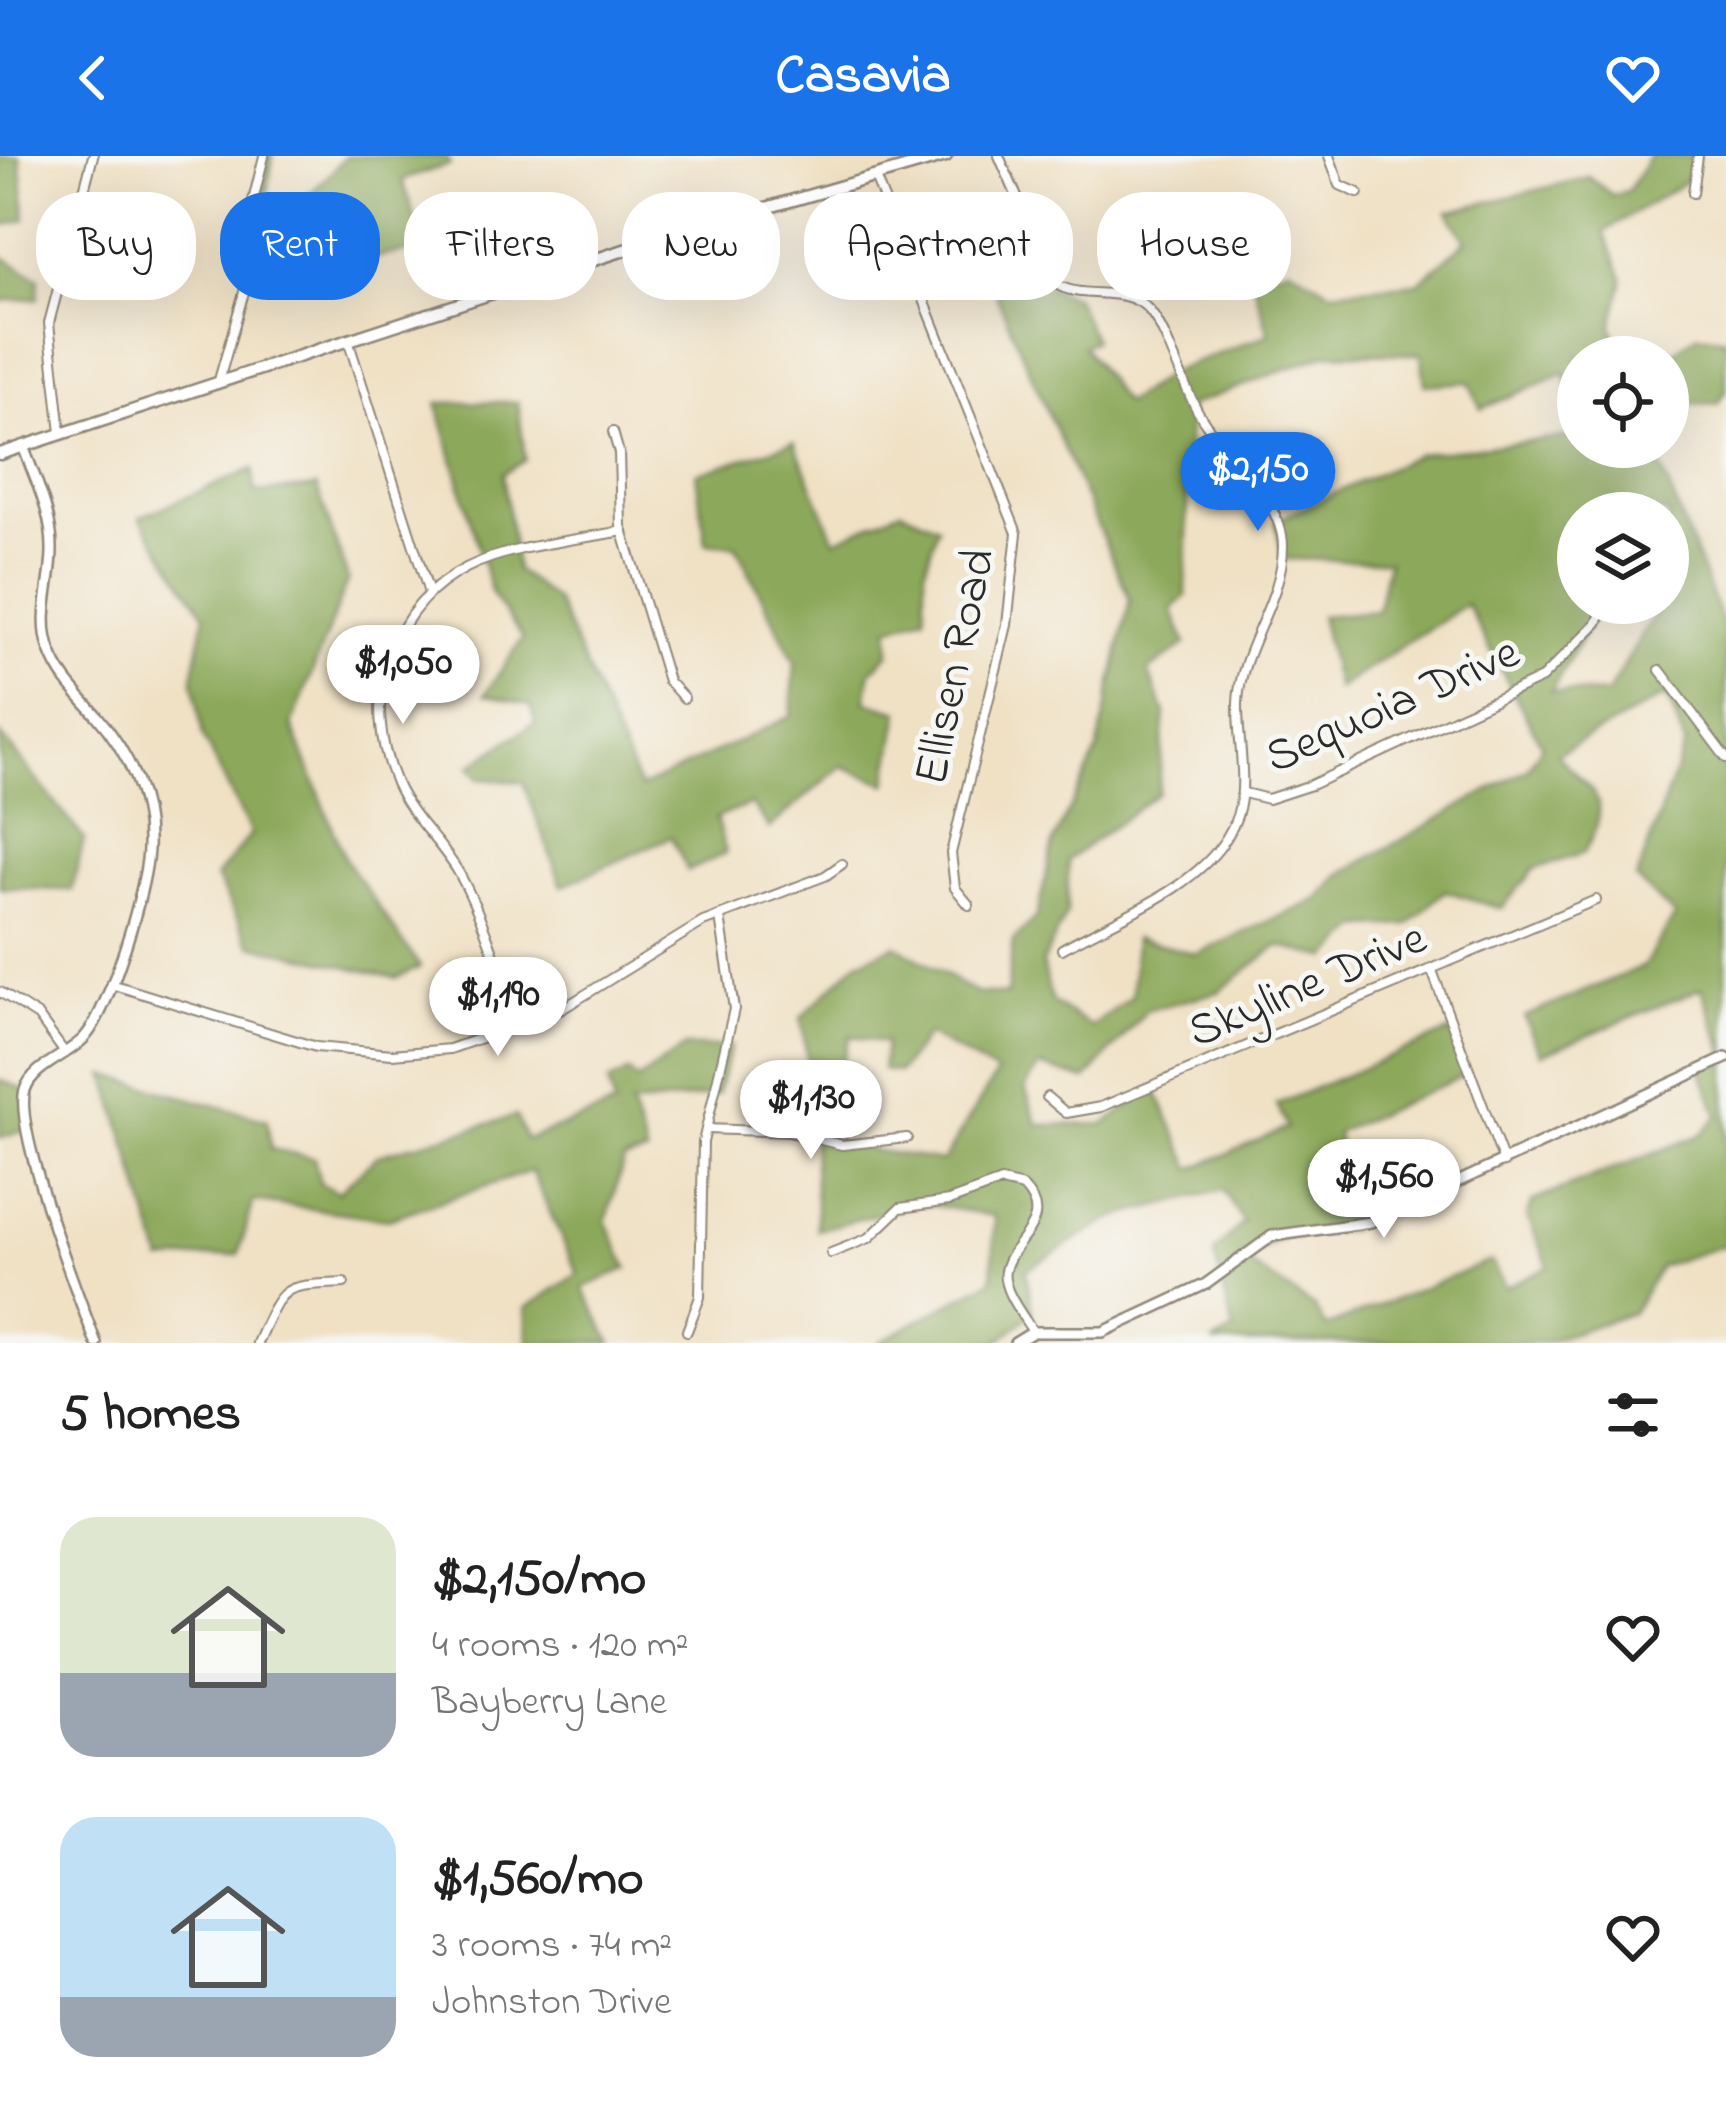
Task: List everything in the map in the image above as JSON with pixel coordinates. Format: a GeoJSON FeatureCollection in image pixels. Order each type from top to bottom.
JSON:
{"type":"FeatureCollection","features":[{"type":"Feature","properties":{"kind":"main road"},"geometry":{"type":"LineString","coordinates":[[0,454],[348,338],[946,156]]}},
{"type":"Feature","properties":{"kind":"street"},"geometry":{"type":"LineString","coordinates":[[61,434],[50,323],[93,156]]}},
{"type":"Feature","properties":{"kind":"street"},"geometry":{"type":"LineString","coordinates":[[219,380],[254,257],[251,209],[264,156]]}},
{"type":"Feature","properties":{"kind":"street"},"geometry":{"type":"LineString","coordinates":[[999,156],[1054,283],[1136,300],[1150,311],[1203,421],[1263,497],[1281,531],[1280,569],[1240,688],[1244,794],[1228,837],[1205,862],[1062,949]]}},
{"type":"Feature","properties":{"kind":"street"},"geometry":{"type":"LineString","coordinates":[[1329,156],[1340,185],[1358,193]]}},
{"type":"Feature","properties":{"kind":"street"},"geometry":{"type":"LineString","coordinates":[[1693,193],[1698,156]]}},
{"type":"Feature","properties":{"kind":"street","name":"Ellisen Road"},"geometry":{"type":"LineString","coordinates":[[875,175],[1017,533],[1006,625],[951,853],[955,888],[969,905]]}},
{"type":"Feature","properties":{"kind":"street"},"geometry":{"type":"LineString","coordinates":[[348,338],[428,590]]}},
{"type":"Feature","properties":{"kind":"street"},"geometry":{"type":"LineString","coordinates":[[613,432],[623,532],[669,682],[684,698]]}},
{"type":"Feature","properties":{"kind":"street"},"geometry":{"type":"LineString","coordinates":[[22,446],[50,529],[44,622],[50,652],[70,687],[122,748],[146,819],[141,895],[94,1024],[35,1074],[22,1102],[63,1254],[96,1343]]}},
{"type":"Feature","properties":{"kind":"street"},"geometry":{"type":"LineString","coordinates":[[520,1027],[464,882],[398,788],[383,738],[384,672],[403,627],[428,590],[501,554],[623,532]]}},
{"type":"Feature","properties":{"kind":"street","name":"Sequoia Drive"},"geometry":{"type":"LineString","coordinates":[[1244,794],[1268,799],[1311,785],[1542,678],[1596,624]]}},
{"type":"Feature","properties":{"kind":"street"},"geometry":{"type":"LineString","coordinates":[[1660,670],[1726,758]]}},
{"type":"Feature","properties":{"kind":"street"},"geometry":{"type":"LineString","coordinates":[[110,983],[279,1038],[369,1053],[450,1049],[520,1027],[578,1001],[672,938],[842,864]]}},
{"type":"Feature","properties":{"kind":"street","name":"Skyline Drive"},"geometry":{"type":"LineString","coordinates":[[1047,1097],[1066,1113],[1101,1107],[1596,900]]}},
{"type":"Feature","properties":{"kind":"street"},"geometry":{"type":"LineString","coordinates":[[687,1331],[700,1297],[706,1129],[734,1009],[720,916]]}},
{"type":"Feature","properties":{"kind":"street"},"geometry":{"type":"LineString","coordinates":[[1431,968],[1504,1163]]}},
{"type":"Feature","properties":{"kind":"street"},"geometry":{"type":"LineString","coordinates":[[0,992],[38,1016],[65,1053]]}},
{"type":"Feature","properties":{"kind":"street"},"geometry":{"type":"LineString","coordinates":[[1015,1343],[1033,1333],[1103,1332],[1206,1284],[1272,1236],[1371,1222],[1726,1058]]}},
{"type":"Feature","properties":{"kind":"street"},"geometry":{"type":"LineString","coordinates":[[706,1129],[789,1132],[842,1145],[907,1138]]}},
{"type":"Feature","properties":{"kind":"street"},"geometry":{"type":"LineString","coordinates":[[831,1253],[869,1238],[893,1210],[950,1201],[1001,1182],[1023,1186],[1035,1204],[1034,1226],[1005,1268],[1004,1278],[1033,1333]]}},
{"type":"Feature","properties":{"kind":"street"},"geometry":{"type":"LineString","coordinates":[[257,1343],[288,1288],[302,1282],[344,1283]]}},
{"type":"Feature","properties":{"kind":"green space"},"geometry":{"type":"Polygon","coordinates":[[[0,156],[20,156],[26,219],[0,227],[0,156]]]}},
{"type":"Feature","properties":{"kind":"green space"},"geometry":{"type":"Polygon","coordinates":[[[267,156],[273,156],[267,192],[262,192],[267,156]]]}},
{"type":"Feature","properties":{"kind":"green space"},"geometry":{"type":"Polygon","coordinates":[[[345,156],[446,156],[450,164],[402,180],[406,192],[404,252],[380,256],[380,192],[312,192],[345,156]]]}},
{"type":"Feature","properties":{"kind":"green space"},"geometry":{"type":"Polygon","coordinates":[[[1650,156],[1696,156],[1693,177],[1604,232],[1623,278],[1612,326],[1615,336],[1557,336],[1557,376],[1481,409],[1469,382],[1425,385],[1421,354],[1328,353],[1189,406],[1186,596],[1172,609],[1186,644],[1148,671],[1165,713],[1158,793],[1068,860],[1067,913],[1042,963],[1052,1002],[1092,1027],[1132,996],[1135,938],[1196,954],[1319,899],[1341,874],[1527,769],[1542,746],[1466,604],[1337,689],[1320,616],[1377,611],[1388,561],[1283,559],[1275,521],[1419,454],[1557,438],[1557,468],[1661,468],[1671,492],[1557,492],[1557,624],[1589,624],[1551,692],[1607,694],[1649,624],[1689,624],[1689,538],[1726,632],[1726,1055],[1702,988],[1541,1054],[1524,1017],[1644,966],[1675,916],[1636,879],[1685,745],[1667,695],[1557,754],[1596,798],[1594,834],[1584,853],[1534,869],[1502,908],[1445,891],[1408,925],[1361,927],[1328,958],[1278,946],[1218,992],[1147,1010],[1086,1080],[1040,1066],[1025,1088],[1038,1125],[1105,1124],[1155,1087],[1192,1169],[1287,1128],[1277,1104],[1451,1031],[1467,1074],[1337,1133],[1351,1230],[1285,1236],[1243,1260],[1314,1307],[1326,1327],[1490,1261],[1506,1287],[1549,1266],[1527,1216],[1533,1201],[1700,1135],[1718,1116],[1701,1070],[1726,1060],[1726,1245],[1660,1266],[1632,1313],[1542,1343],[1212,1343],[1234,1331],[1214,1253],[1243,1222],[1223,1190],[1115,1217],[1026,1270],[1033,1313],[996,1343],[878,1343],[992,1280],[995,1216],[920,1203],[817,1230],[813,1141],[943,1161],[997,1073],[927,1035],[899,1072],[882,1070],[885,1043],[850,1036],[841,1064],[807,1059],[801,1018],[857,962],[896,945],[976,993],[1007,995],[1013,941],[1037,916],[1053,843],[1097,752],[1130,600],[999,300],[1075,298],[1094,340],[1083,346],[1124,404],[1173,371],[1269,334],[1259,300],[1291,300],[1291,268],[1331,291],[1418,283],[1466,241],[1448,212],[1589,177],[1612,195],[1628,191],[1650,156]]]}},
{"type":"Feature","properties":{"kind":"green space"},"geometry":{"type":"Polygon","coordinates":[[[0,255],[36,276],[36,298],[0,301],[0,255]]]}},
{"type":"Feature","properties":{"kind":"green space"},"geometry":{"type":"Polygon","coordinates":[[[1698,334],[1726,339],[1726,390],[1717,404],[1689,404],[1689,341],[1698,334]]]}},
{"type":"Feature","properties":{"kind":"green space"},"geometry":{"type":"Polygon","coordinates":[[[518,402],[525,460],[503,474],[516,570],[556,601],[640,788],[791,716],[795,662],[736,546],[706,543],[696,474],[794,442],[835,540],[901,510],[938,526],[925,569],[925,616],[889,628],[890,653],[871,671],[866,701],[900,711],[887,784],[842,766],[769,828],[751,804],[716,818],[726,853],[688,871],[671,837],[562,886],[523,782],[480,779],[470,766],[535,723],[531,705],[485,694],[523,638],[492,595],[437,403],[518,402]]]}},
{"type":"Feature","properties":{"kind":"green space"},"geometry":{"type":"Polygon","coordinates":[[[253,469],[255,493],[317,487],[348,579],[292,725],[345,859],[420,967],[397,978],[251,945],[216,877],[251,834],[203,737],[193,678],[205,615],[140,517],[253,469]]]}},
{"type":"Feature","properties":{"kind":"green space"},"geometry":{"type":"Polygon","coordinates":[[[0,734],[84,839],[72,890],[0,888],[0,734]]]}},
{"type":"Feature","properties":{"kind":"green space"},"geometry":{"type":"Polygon","coordinates":[[[685,1047],[730,1047],[717,1095],[631,1106],[647,1154],[624,1160],[606,1221],[628,1268],[583,1288],[612,1343],[528,1343],[526,1308],[578,1274],[531,1171],[388,1219],[253,1201],[239,1254],[162,1261],[106,1075],[267,1120],[271,1149],[314,1158],[320,1183],[338,1192],[378,1155],[516,1116],[526,1140],[615,1106],[608,1083],[629,1072],[637,1081],[685,1047]]]}},
{"type":"Feature","properties":{"kind":"green space"},"geometry":{"type":"Polygon","coordinates":[[[0,1080],[26,1090],[27,1130],[0,1138],[0,1080]]]}}]}
